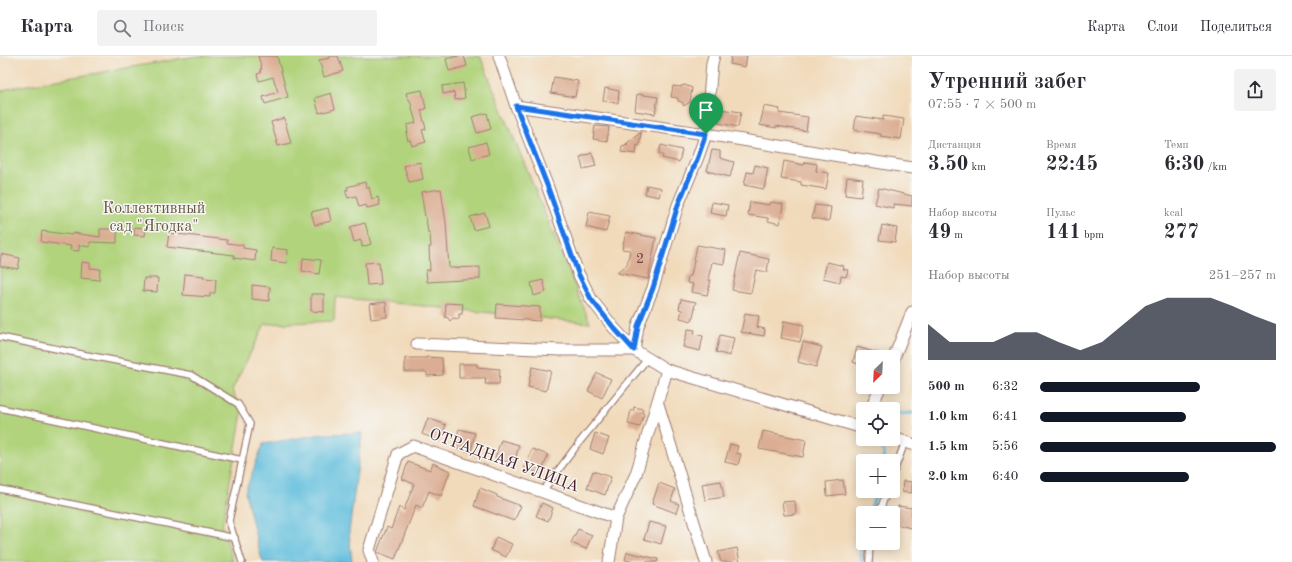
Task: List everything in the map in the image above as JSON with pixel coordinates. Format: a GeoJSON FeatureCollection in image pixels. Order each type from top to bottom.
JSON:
{"type":"FeatureCollection","features":[{"type":"Feature","properties":{"kind":"street"},"geometry":{"type":"LineString","coordinates":[[499,56],[578,273],[591,299],[634,350],[667,370],[856,426]]}},
{"type":"Feature","properties":{"kind":"street"},"geometry":{"type":"LineString","coordinates":[[634,350],[638,326],[653,288],[678,205],[706,134],[712,63],[714,56]]}},
{"type":"Feature","properties":{"kind":"street"},"geometry":{"type":"LineString","coordinates":[[516,106],[706,134],[912,168]]}},
{"type":"Feature","properties":{"kind":"street"},"geometry":{"type":"LineString","coordinates":[[897,350],[912,312]]}},
{"type":"Feature","properties":{"kind":"street"},"geometry":{"type":"LineString","coordinates":[[417,344],[560,350],[634,350]]}},
{"type":"Feature","properties":{"kind":"street"},"geometry":{"type":"LineString","coordinates":[[609,562],[616,518],[636,474],[667,370]]}},
{"type":"Feature","properties":{"kind":"street"},"geometry":{"type":"LineString","coordinates":[[658,404],[706,562]]}},
{"type":"Feature","properties":{"kind":"street","name":"ОТРАДНАЯ УЛИЦА"},"geometry":{"type":"LineString","coordinates":[[373,562],[369,550],[398,454],[413,446],[616,518]]}},
{"type":"Feature","properties":{"kind":"lane"},"geometry":{"type":"LineString","coordinates":[[0,337],[191,375],[238,404],[250,424],[229,521],[242,562]]}},
{"type":"Feature","properties":{"kind":"lane"},"geometry":{"type":"LineString","coordinates":[[542,492],[576,446],[648,358]]}},
{"type":"Feature","properties":{"kind":"lane"},"geometry":{"type":"LineString","coordinates":[[0,408],[242,460]]}},
{"type":"Feature","properties":{"kind":"lane"},"geometry":{"type":"LineString","coordinates":[[900,460],[908,443]]}},
{"type":"Feature","properties":{"kind":"lane"},"geometry":{"type":"LineString","coordinates":[[0,489],[235,538]]}},
{"type":"Feature","properties":{"kind":"lane"},"geometry":{"type":"LineString","coordinates":[[869,562],[870,550]]}},
{"type":"Feature","properties":{"kind":"green space","name":"Коллективный сад \"Ягодка\""},"geometry":{"type":"Polygon","coordinates":[[[196,56],[480,56],[590,323],[335,297],[334,321],[265,324],[232,390],[242,413],[222,526],[233,562],[0,562],[0,92],[10,88],[196,56]]]}},
{"type":"Feature","properties":{"kind":"water"},"geometry":{"type":"Polygon","coordinates":[[[362,433],[349,532],[352,562],[263,562],[245,492],[263,444],[323,434],[362,433]]]}},
{"type":"Feature","properties":{"kind":"building"},"geometry":{"type":"Polygon","coordinates":[[[258,56],[277,56],[288,97],[265,104],[263,97],[278,92],[273,77],[259,81],[257,74],[261,73],[260,69],[262,69],[258,56]]]}},
{"type":"Feature","properties":{"kind":"building"},"geometry":{"type":"Polygon","coordinates":[[[329,56],[338,56],[343,71],[324,77],[319,60],[330,58],[329,56]]]}},
{"type":"Feature","properties":{"kind":"building"},"geometry":{"type":"Polygon","coordinates":[[[464,56],[467,66],[449,71],[446,59],[464,56]]]}},
{"type":"Feature","properties":{"kind":"building"},"geometry":{"type":"Polygon","coordinates":[[[731,56],[747,56],[745,67],[730,64],[731,56]]]}},
{"type":"Feature","properties":{"kind":"building"},"geometry":{"type":"Polygon","coordinates":[[[554,77],[578,81],[575,97],[551,93],[554,77]]]}},
{"type":"Feature","properties":{"kind":"building"},"geometry":{"type":"Polygon","coordinates":[[[463,83],[465,98],[455,100],[454,92],[443,94],[442,86],[463,83]]]}},
{"type":"Feature","properties":{"kind":"building"},"geometry":{"type":"Polygon","coordinates":[[[685,85],[692,88],[690,102],[684,106],[682,102],[678,101],[678,98],[671,97],[673,86],[681,87],[685,85]]]}},
{"type":"Feature","properties":{"kind":"building"},"geometry":{"type":"Polygon","coordinates":[[[605,88],[619,91],[618,103],[603,101],[605,88]]]}},
{"type":"Feature","properties":{"kind":"building"},"geometry":{"type":"Polygon","coordinates":[[[422,90],[426,109],[421,110],[426,129],[422,130],[426,142],[412,146],[410,140],[408,141],[406,133],[408,133],[407,125],[416,123],[410,100],[408,99],[406,93],[422,90]]]}},
{"type":"Feature","properties":{"kind":"building"},"geometry":{"type":"Polygon","coordinates":[[[331,93],[335,109],[319,113],[315,98],[331,93]]]}},
{"type":"Feature","properties":{"kind":"building"},"geometry":{"type":"Polygon","coordinates":[[[637,94],[658,97],[655,114],[635,111],[637,94]]]}},
{"type":"Feature","properties":{"kind":"building"},"geometry":{"type":"Polygon","coordinates":[[[764,106],[780,109],[779,113],[808,117],[806,131],[760,125],[764,106]]]}},
{"type":"Feature","properties":{"kind":"building"},"geometry":{"type":"Polygon","coordinates":[[[720,109],[741,112],[738,127],[718,123],[720,109]]]}},
{"type":"Feature","properties":{"kind":"building"},"geometry":{"type":"Polygon","coordinates":[[[487,113],[491,129],[477,133],[472,117],[487,113]]]}},
{"type":"Feature","properties":{"kind":"building"},"geometry":{"type":"Polygon","coordinates":[[[856,116],[883,120],[883,116],[904,119],[901,139],[854,130],[856,116]]]}},
{"type":"Feature","properties":{"kind":"building"},"geometry":{"type":"Polygon","coordinates":[[[284,118],[291,143],[278,146],[271,122],[284,118]]]}},
{"type":"Feature","properties":{"kind":"building"},"geometry":{"type":"Polygon","coordinates":[[[595,126],[609,127],[607,141],[593,139],[595,126]]]}},
{"type":"Feature","properties":{"kind":"building"},"geometry":{"type":"Polygon","coordinates":[[[641,132],[636,154],[621,152],[622,146],[628,144],[626,144],[641,132]]]}},
{"type":"Feature","properties":{"kind":"building"},"geometry":{"type":"Polygon","coordinates":[[[486,142],[489,154],[472,159],[469,147],[486,142]]]}},
{"type":"Feature","properties":{"kind":"building"},"geometry":{"type":"Polygon","coordinates":[[[661,145],[682,150],[679,162],[662,158],[663,155],[659,154],[661,145]]]}},
{"type":"Feature","properties":{"kind":"building"},"geometry":{"type":"Polygon","coordinates":[[[712,150],[720,151],[720,158],[734,162],[730,177],[707,171],[712,150]]]}},
{"type":"Feature","properties":{"kind":"building"},"geometry":{"type":"Polygon","coordinates":[[[592,153],[596,166],[583,169],[580,157],[592,153]]]}},
{"type":"Feature","properties":{"kind":"building"},"geometry":{"type":"Polygon","coordinates":[[[784,161],[804,165],[805,162],[817,164],[816,171],[829,173],[826,189],[801,185],[801,182],[781,179],[784,161]]]}},
{"type":"Feature","properties":{"kind":"building"},"geometry":{"type":"Polygon","coordinates":[[[420,162],[423,179],[409,182],[404,166],[420,162]]]}},
{"type":"Feature","properties":{"kind":"building"},"geometry":{"type":"Polygon","coordinates":[[[755,165],[768,168],[764,189],[744,185],[747,172],[753,173],[755,165]]]}},
{"type":"Feature","properties":{"kind":"building"},"geometry":{"type":"Polygon","coordinates":[[[847,177],[863,179],[861,197],[845,195],[847,177]]]}},
{"type":"Feature","properties":{"kind":"building"},"geometry":{"type":"Polygon","coordinates":[[[365,182],[366,187],[369,187],[372,199],[378,197],[380,205],[367,208],[366,205],[359,207],[356,196],[348,198],[345,190],[348,190],[347,187],[365,182]]]}},
{"type":"Feature","properties":{"kind":"building"},"geometry":{"type":"Polygon","coordinates":[[[647,185],[661,188],[659,197],[645,194],[647,185]]]}},
{"type":"Feature","properties":{"kind":"building"},"geometry":{"type":"Polygon","coordinates":[[[879,188],[912,196],[912,206],[893,204],[893,208],[875,204],[879,188]]]}},
{"type":"Feature","properties":{"kind":"building"},"geometry":{"type":"Polygon","coordinates":[[[441,189],[446,223],[449,268],[480,267],[480,279],[427,282],[426,270],[430,270],[429,247],[431,247],[430,233],[428,233],[421,192],[441,189]]]}},
{"type":"Feature","properties":{"kind":"building"},"geometry":{"type":"Polygon","coordinates":[[[712,202],[728,205],[726,216],[710,213],[712,202]]]}},
{"type":"Feature","properties":{"kind":"building"},"geometry":{"type":"Polygon","coordinates":[[[750,202],[770,205],[771,202],[783,204],[780,224],[768,221],[768,218],[748,215],[750,202]]]}},
{"type":"Feature","properties":{"kind":"building"},"geometry":{"type":"Polygon","coordinates":[[[815,205],[831,207],[829,221],[812,218],[815,205]]]}},
{"type":"Feature","properties":{"kind":"building"},"geometry":{"type":"Polygon","coordinates":[[[328,208],[331,221],[315,225],[311,212],[328,208]]]}},
{"type":"Feature","properties":{"kind":"building"},"geometry":{"type":"Polygon","coordinates":[[[589,212],[610,216],[606,232],[586,227],[589,212]]]}},
{"type":"Feature","properties":{"kind":"building"},"geometry":{"type":"Polygon","coordinates":[[[485,213],[489,226],[474,230],[470,217],[485,213]]]}},
{"type":"Feature","properties":{"kind":"building"},"geometry":{"type":"Polygon","coordinates":[[[365,223],[371,244],[362,247],[361,240],[354,242],[350,227],[365,223]]]}},
{"type":"Feature","properties":{"kind":"building"},"geometry":{"type":"Polygon","coordinates":[[[882,225],[897,228],[895,242],[879,240],[882,225]]]}},
{"type":"Feature","properties":{"kind":"building"},"geometry":{"type":"Polygon","coordinates":[[[134,227],[146,228],[145,236],[134,235],[134,227]]]}},
{"type":"Feature","properties":{"kind":"building"},"geometry":{"type":"Polygon","coordinates":[[[100,229],[117,229],[117,243],[90,242],[90,247],[79,245],[79,251],[70,250],[71,246],[41,242],[42,231],[72,235],[73,233],[100,237],[100,229]]]}},
{"type":"Feature","properties":{"kind":"building"},"geometry":{"type":"Polygon","coordinates":[[[626,232],[656,238],[648,279],[617,273],[627,265],[630,250],[622,249],[626,232]]]}},
{"type":"Feature","properties":{"kind":"building"},"geometry":{"type":"Polygon","coordinates":[[[169,233],[227,240],[227,243],[243,245],[243,248],[256,250],[255,261],[234,258],[234,255],[167,247],[169,233]]]}},
{"type":"Feature","properties":{"kind":"building"},"geometry":{"type":"Polygon","coordinates":[[[697,245],[726,250],[724,264],[712,262],[708,280],[711,280],[707,295],[691,292],[693,284],[687,283],[688,276],[691,276],[697,245]]]}},
{"type":"Feature","properties":{"kind":"building"},"geometry":{"type":"Polygon","coordinates":[[[272,248],[288,250],[287,263],[271,261],[272,248]]]}},
{"type":"Feature","properties":{"kind":"building"},"geometry":{"type":"Polygon","coordinates":[[[740,253],[769,259],[767,272],[756,270],[751,293],[732,290],[740,253]]]}},
{"type":"Feature","properties":{"kind":"building"},"geometry":{"type":"Polygon","coordinates":[[[1,254],[20,258],[18,269],[0,266],[1,254]]]}},
{"type":"Feature","properties":{"kind":"building"},"geometry":{"type":"Polygon","coordinates":[[[303,258],[321,260],[319,274],[302,271],[303,258]]]}},
{"type":"Feature","properties":{"kind":"building"},"geometry":{"type":"Polygon","coordinates":[[[82,262],[90,263],[90,268],[100,269],[99,280],[81,278],[82,262]]]}},
{"type":"Feature","properties":{"kind":"building"},"geometry":{"type":"Polygon","coordinates":[[[379,262],[381,284],[367,285],[365,263],[379,262]]]}},
{"type":"Feature","properties":{"kind":"building"},"geometry":{"type":"Polygon","coordinates":[[[827,262],[844,266],[843,269],[848,270],[846,277],[841,276],[840,282],[823,278],[827,262]]]}},
{"type":"Feature","properties":{"kind":"building"},"geometry":{"type":"Polygon","coordinates":[[[185,274],[216,279],[215,293],[210,293],[210,297],[183,295],[185,274]]]}},
{"type":"Feature","properties":{"kind":"building"},"geometry":{"type":"Polygon","coordinates":[[[144,278],[158,278],[157,292],[143,291],[144,278]]]}},
{"type":"Feature","properties":{"kind":"building"},"geometry":{"type":"Polygon","coordinates":[[[543,280],[546,292],[534,296],[531,283],[543,280]]]}},
{"type":"Feature","properties":{"kind":"building"},"geometry":{"type":"Polygon","coordinates":[[[252,285],[270,287],[269,301],[252,299],[252,285]]]}},
{"type":"Feature","properties":{"kind":"building"},"geometry":{"type":"Polygon","coordinates":[[[311,294],[324,294],[324,312],[311,311],[311,294]]]}},
{"type":"Feature","properties":{"kind":"building"},"geometry":{"type":"Polygon","coordinates":[[[681,299],[696,302],[692,321],[680,318],[682,310],[679,309],[681,299]]]}},
{"type":"Feature","properties":{"kind":"building"},"geometry":{"type":"Polygon","coordinates":[[[386,302],[387,317],[371,319],[369,304],[386,302]]]}},
{"type":"Feature","properties":{"kind":"building"},"geometry":{"type":"Polygon","coordinates":[[[446,303],[463,304],[462,314],[459,314],[459,319],[453,318],[450,321],[445,317],[446,303]]]}},
{"type":"Feature","properties":{"kind":"building"},"geometry":{"type":"Polygon","coordinates":[[[497,304],[540,307],[540,321],[496,318],[497,304]]]}},
{"type":"Feature","properties":{"kind":"building"},"geometry":{"type":"Polygon","coordinates":[[[745,313],[759,316],[757,327],[765,329],[764,336],[741,332],[745,313]]]}},
{"type":"Feature","properties":{"kind":"building"},"geometry":{"type":"Polygon","coordinates":[[[784,321],[804,325],[800,342],[781,338],[784,321]]]}},
{"type":"Feature","properties":{"kind":"building"},"geometry":{"type":"Polygon","coordinates":[[[688,329],[695,330],[694,334],[703,336],[700,351],[683,347],[688,329]]]}},
{"type":"Feature","properties":{"kind":"building"},"geometry":{"type":"Polygon","coordinates":[[[720,335],[734,338],[730,356],[716,352],[720,335]]]}},
{"type":"Feature","properties":{"kind":"building"},"geometry":{"type":"Polygon","coordinates":[[[803,342],[822,347],[816,367],[798,362],[803,342]]]}},
{"type":"Feature","properties":{"kind":"building"},"geometry":{"type":"Polygon","coordinates":[[[857,347],[867,350],[856,350],[857,347]]]}},
{"type":"Feature","properties":{"kind":"building"},"geometry":{"type":"Polygon","coordinates":[[[856,351],[856,363],[853,362],[856,351]]]}},
{"type":"Feature","properties":{"kind":"building"},"geometry":{"type":"Polygon","coordinates":[[[405,358],[442,358],[443,375],[427,376],[427,372],[405,372],[405,358]]]}},
{"type":"Feature","properties":{"kind":"building"},"geometry":{"type":"Polygon","coordinates":[[[459,364],[477,364],[477,367],[500,369],[499,384],[485,384],[486,378],[459,378],[459,364]]]}},
{"type":"Feature","properties":{"kind":"building"},"geometry":{"type":"Polygon","coordinates":[[[532,367],[551,371],[546,391],[528,387],[532,367]]]}},
{"type":"Feature","properties":{"kind":"building"},"geometry":{"type":"Polygon","coordinates":[[[597,373],[611,379],[602,398],[588,391],[597,373]]]}},
{"type":"Feature","properties":{"kind":"building"},"geometry":{"type":"Polygon","coordinates":[[[634,407],[643,409],[642,413],[644,414],[640,427],[628,424],[631,410],[633,411],[634,407]]]}},
{"type":"Feature","properties":{"kind":"building"},"geometry":{"type":"Polygon","coordinates":[[[428,418],[446,425],[440,441],[422,434],[428,418]]]}},
{"type":"Feature","properties":{"kind":"building"},"geometry":{"type":"Polygon","coordinates":[[[459,429],[475,433],[471,452],[454,448],[459,429]]]}},
{"type":"Feature","properties":{"kind":"building"},"geometry":{"type":"Polygon","coordinates":[[[763,431],[806,440],[803,457],[759,449],[763,431]]]}},
{"type":"Feature","properties":{"kind":"building"},"geometry":{"type":"Polygon","coordinates":[[[595,433],[609,438],[603,454],[590,449],[595,433]]]}},
{"type":"Feature","properties":{"kind":"building"},"geometry":{"type":"Polygon","coordinates":[[[501,440],[519,445],[514,464],[495,458],[501,440]]]}},
{"type":"Feature","properties":{"kind":"building"},"geometry":{"type":"Polygon","coordinates":[[[730,444],[738,446],[736,453],[741,454],[738,465],[725,462],[730,444]]]}},
{"type":"Feature","properties":{"kind":"building"},"geometry":{"type":"Polygon","coordinates":[[[532,449],[548,455],[541,474],[524,467],[532,449]]]}},
{"type":"Feature","properties":{"kind":"building"},"geometry":{"type":"Polygon","coordinates":[[[408,462],[430,470],[433,463],[450,471],[441,496],[429,491],[422,508],[416,505],[395,559],[377,552],[387,527],[391,529],[399,507],[404,510],[414,484],[402,479],[408,462]]]}},
{"type":"Feature","properties":{"kind":"building"},"geometry":{"type":"Polygon","coordinates":[[[593,471],[611,477],[605,495],[587,488],[593,471]]]}},
{"type":"Feature","properties":{"kind":"building"},"geometry":{"type":"Polygon","coordinates":[[[843,480],[845,494],[827,496],[826,482],[843,480]]]}},
{"type":"Feature","properties":{"kind":"building"},"geometry":{"type":"Polygon","coordinates":[[[721,481],[724,497],[705,500],[702,484],[721,481]]]}},
{"type":"Feature","properties":{"kind":"building"},"geometry":{"type":"Polygon","coordinates":[[[903,481],[912,482],[912,493],[902,492],[903,481]]]}},
{"type":"Feature","properties":{"kind":"building"},"geometry":{"type":"Polygon","coordinates":[[[659,483],[675,489],[671,501],[679,504],[676,513],[652,504],[659,483]]]}},
{"type":"Feature","properties":{"kind":"building"},"geometry":{"type":"Polygon","coordinates":[[[480,488],[497,495],[497,497],[521,506],[514,521],[474,506],[480,488]]]}},
{"type":"Feature","properties":{"kind":"building"},"geometry":{"type":"Polygon","coordinates":[[[795,501],[796,514],[784,515],[782,502],[795,501]]]}},
{"type":"Feature","properties":{"kind":"building"},"geometry":{"type":"Polygon","coordinates":[[[542,503],[553,508],[548,521],[536,516],[542,503]]]}},
{"type":"Feature","properties":{"kind":"building"},"geometry":{"type":"Polygon","coordinates":[[[900,506],[912,508],[911,528],[900,525],[900,506]]]}},
{"type":"Feature","properties":{"kind":"building"},"geometry":{"type":"Polygon","coordinates":[[[649,522],[666,526],[661,544],[644,539],[649,522]]]}},
{"type":"Feature","properties":{"kind":"building"},"geometry":{"type":"Polygon","coordinates":[[[578,529],[592,535],[586,549],[571,543],[578,529]]]}},
{"type":"Feature","properties":{"kind":"building"},"geometry":{"type":"Polygon","coordinates":[[[496,537],[512,544],[506,557],[491,550],[496,537]]]}},
{"type":"Feature","properties":{"kind":"building"},"geometry":{"type":"Polygon","coordinates":[[[737,548],[740,562],[721,562],[718,552],[737,548]]]}},
{"type":"Feature","properties":{"kind":"building"},"geometry":{"type":"Polygon","coordinates":[[[627,552],[658,559],[657,562],[634,562],[625,560],[627,552]]]}},
{"type":"Feature","properties":{"kind":"waterway"},"geometry":{"type":"LineString","coordinates":[[900,414],[912,413]]}},
{"type":"Feature","properties":{"kind":"waterway"},"geometry":{"type":"LineString","coordinates":[[881,446],[884,454]]}},
{"type":"Feature","properties":{"kind":"waterway"},"geometry":{"type":"LineString","coordinates":[[872,506],[874,498]]}},
{"type":"Feature","properties":{"kind":"waterway"},"geometry":{"type":"LineString","coordinates":[[861,550],[862,562]]}},
{"type":"Feature","properties":{"kind":"route"},"geometry":{"type":"LineString","coordinates":[[516,106],[706,134],[678,205],[653,288],[638,326],[634,350],[591,299],[578,273],[547,185],[516,106]]}}]}
